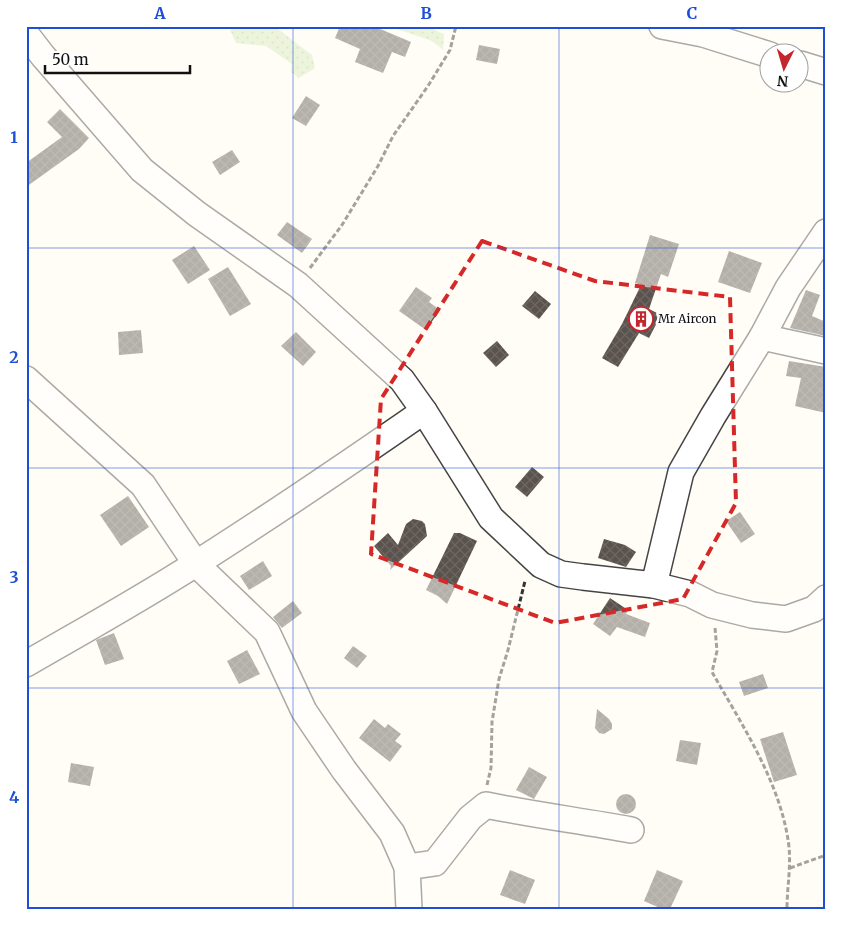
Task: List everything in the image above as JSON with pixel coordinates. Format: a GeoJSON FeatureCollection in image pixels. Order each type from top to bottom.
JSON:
{"type":"FeatureCollection","features":[{"type":"Feature","properties":{"kind":"street"},"geometry":{"type":"LineString","coordinates":[[662,26],[703,34],[760,52]]}},
{"type":"Feature","properties":{"kind":"street"},"geometry":{"type":"LineString","coordinates":[[26,34],[142,170],[197,214],[298,285],[402,380],[424,410],[491,518],[540,565],[561,574],[654,585],[690,594],[712,605],[752,615],[786,619],[822,610]]}},
{"type":"Feature","properties":{"kind":"street"},"geometry":{"type":"LineString","coordinates":[[810,67],[826,72]]}},
{"type":"Feature","properties":{"kind":"street"},"geometry":{"type":"LineString","coordinates":[[654,585],[680,472],[762,337],[792,281],[826,232]]}},
{"type":"Feature","properties":{"kind":"street"},"geometry":{"type":"LineString","coordinates":[[762,337],[826,351]]}},
{"type":"Feature","properties":{"kind":"street"},"geometry":{"type":"LineString","coordinates":[[26,378],[143,485],[196,564],[267,632],[304,711],[344,770],[392,833],[407,867],[409,909]]}},
{"type":"Feature","properties":{"kind":"street"},"geometry":{"type":"LineString","coordinates":[[26,664],[196,564],[346,465],[424,410]]}},
{"type":"Feature","properties":{"kind":"street"},"geometry":{"type":"LineString","coordinates":[[407,867],[435,863],[470,818],[486,805],[631,830]]}},
{"type":"Feature","properties":{"kind":"path"},"geometry":{"type":"LineString","coordinates":[[298,285],[342,225],[378,166],[393,136],[428,86],[450,50],[456,26]]}},
{"type":"Feature","properties":{"kind":"path"},"geometry":{"type":"LineString","coordinates":[[486,805],[486,787],[491,768],[492,722],[499,679],[531,557]]}},
{"type":"Feature","properties":{"kind":"path"},"geometry":{"type":"LineString","coordinates":[[712,605],[717,651],[712,672],[746,728],[782,808],[789,847],[790,868],[787,909]]}},
{"type":"Feature","properties":{"kind":"path"},"geometry":{"type":"LineString","coordinates":[[790,868],[826,855]]}},
{"type":"Feature","properties":{"kind":"highlighted area"},"geometry":{"type":"Polygon","coordinates":[[[482,241],[595,281],[730,297],[736,503],[683,599],[555,623],[371,554],[381,399],[482,241]]]}},
{"type":"Feature","properties":{"kind":"green space"},"geometry":{"type":"Polygon","coordinates":[[[243,26],[274,26],[312,55],[315,68],[299,78],[291,72],[292,64],[266,46],[236,43],[230,30],[243,26]]]}},
{"type":"Feature","properties":{"kind":"green space"},"geometry":{"type":"Polygon","coordinates":[[[388,26],[426,26],[444,34],[443,50],[432,41],[388,26]]]}},
{"type":"Feature","properties":{"kind":"building"},"geometry":{"type":"Polygon","coordinates":[[[340,26],[373,26],[411,42],[405,57],[392,52],[383,73],[355,62],[360,49],[335,38],[340,26]]]}},
{"type":"Feature","properties":{"kind":"building"},"geometry":{"type":"Polygon","coordinates":[[[479,45],[500,49],[497,64],[476,60],[479,45]]]}},
{"type":"Feature","properties":{"kind":"building"},"geometry":{"type":"Polygon","coordinates":[[[306,96],[320,105],[306,126],[292,118],[306,96]]]}},
{"type":"Feature","properties":{"kind":"building"},"geometry":{"type":"Polygon","coordinates":[[[60,109],[89,138],[79,149],[26,187],[26,163],[62,137],[47,122],[60,109]]]}},
{"type":"Feature","properties":{"kind":"building"},"geometry":{"type":"Polygon","coordinates":[[[232,150],[240,162],[220,175],[212,162],[232,150]]]}},
{"type":"Feature","properties":{"kind":"building"},"geometry":{"type":"Polygon","coordinates":[[[287,222],[312,239],[302,253],[277,235],[287,222]]]}},
{"type":"Feature","properties":{"kind":"building"},"geometry":{"type":"Polygon","coordinates":[[[650,235],[679,244],[668,277],[661,274],[649,309],[661,315],[649,338],[639,333],[618,367],[602,358],[622,324],[641,285],[635,283],[650,235]]]}},
{"type":"Feature","properties":{"kind":"building"},"geometry":{"type":"Polygon","coordinates":[[[194,246],[210,270],[188,284],[172,260],[194,246]]]}},
{"type":"Feature","properties":{"kind":"building"},"geometry":{"type":"Polygon","coordinates":[[[729,251],[762,263],[750,293],[718,282],[729,251]]]}},
{"type":"Feature","properties":{"kind":"building"},"geometry":{"type":"Polygon","coordinates":[[[228,267],[251,304],[230,316],[208,279],[228,267]]]}},
{"type":"Feature","properties":{"kind":"building"},"geometry":{"type":"Polygon","coordinates":[[[416,287],[432,298],[429,302],[440,310],[426,330],[399,311],[416,287]]]}},
{"type":"Feature","properties":{"kind":"building"},"geometry":{"type":"Polygon","coordinates":[[[806,290],[820,295],[812,316],[826,322],[826,336],[790,328],[806,290]]]}},
{"type":"Feature","properties":{"kind":"building"},"geometry":{"type":"Polygon","coordinates":[[[535,291],[551,304],[539,319],[522,306],[535,291]]]}},
{"type":"Feature","properties":{"kind":"building"},"geometry":{"type":"Polygon","coordinates":[[[141,330],[143,353],[119,355],[118,332],[141,330]]]}},
{"type":"Feature","properties":{"kind":"building"},"geometry":{"type":"Polygon","coordinates":[[[296,332],[316,352],[303,366],[281,346],[296,332]]]}},
{"type":"Feature","properties":{"kind":"building"},"geometry":{"type":"Polygon","coordinates":[[[497,341],[509,355],[496,367],[483,353],[497,341]]]}},
{"type":"Feature","properties":{"kind":"building"},"geometry":{"type":"Polygon","coordinates":[[[789,361],[826,367],[826,413],[795,406],[801,378],[786,376],[789,361]]]}},
{"type":"Feature","properties":{"kind":"building"},"geometry":{"type":"Polygon","coordinates":[[[532,467],[544,477],[527,497],[515,487],[532,467]]]}},
{"type":"Feature","properties":{"kind":"building"},"geometry":{"type":"Polygon","coordinates":[[[128,496],[149,527],[121,546],[100,515],[128,496]]]}},
{"type":"Feature","properties":{"kind":"building"},"geometry":{"type":"Polygon","coordinates":[[[740,512],[755,534],[741,543],[726,521],[740,512]]]}},
{"type":"Feature","properties":{"kind":"building"},"geometry":{"type":"Polygon","coordinates":[[[413,519],[422,521],[425,524],[427,536],[390,570],[391,566],[374,546],[388,533],[398,545],[406,524],[413,519]]]}},
{"type":"Feature","properties":{"kind":"building"},"geometry":{"type":"Polygon","coordinates":[[[454,533],[460,533],[477,541],[447,604],[438,596],[426,590],[454,533]]]}},
{"type":"Feature","properties":{"kind":"building"},"geometry":{"type":"Polygon","coordinates":[[[604,539],[625,545],[636,552],[626,567],[598,558],[604,539]]]}},
{"type":"Feature","properties":{"kind":"building"},"geometry":{"type":"Polygon","coordinates":[[[263,561],[272,576],[249,590],[240,576],[263,561]]]}},
{"type":"Feature","properties":{"kind":"building"},"geometry":{"type":"Polygon","coordinates":[[[610,598],[628,610],[626,614],[650,623],[645,637],[617,627],[610,636],[593,624],[610,598]]]}},
{"type":"Feature","properties":{"kind":"building"},"geometry":{"type":"Polygon","coordinates":[[[293,601],[302,613],[282,628],[273,617],[293,601]]]}},
{"type":"Feature","properties":{"kind":"building"},"geometry":{"type":"Polygon","coordinates":[[[114,633],[124,659],[105,665],[96,640],[114,633]]]}},
{"type":"Feature","properties":{"kind":"building"},"geometry":{"type":"Polygon","coordinates":[[[353,646],[367,656],[357,668],[344,658],[353,646]]]}},
{"type":"Feature","properties":{"kind":"building"},"geometry":{"type":"Polygon","coordinates":[[[247,650],[260,674],[239,684],[227,661],[247,650]]]}},
{"type":"Feature","properties":{"kind":"building"},"geometry":{"type":"Polygon","coordinates":[[[763,674],[768,688],[744,696],[739,682],[763,674]]]}},
{"type":"Feature","properties":{"kind":"building"},"geometry":{"type":"Polygon","coordinates":[[[597,709],[612,724],[612,729],[604,734],[599,733],[595,728],[597,709]]]}},
{"type":"Feature","properties":{"kind":"building"},"geometry":{"type":"Polygon","coordinates":[[[374,719],[385,728],[388,724],[401,734],[395,741],[402,746],[390,762],[359,738],[374,719]]]}},
{"type":"Feature","properties":{"kind":"building"},"geometry":{"type":"Polygon","coordinates":[[[783,732],[797,775],[774,782],[760,739],[783,732]]]}},
{"type":"Feature","properties":{"kind":"building"},"geometry":{"type":"Polygon","coordinates":[[[680,740],[701,743],[697,765],[676,761],[680,740]]]}},
{"type":"Feature","properties":{"kind":"building"},"geometry":{"type":"Polygon","coordinates":[[[71,763],[94,767],[90,786],[68,782],[71,763]]]}},
{"type":"Feature","properties":{"kind":"building"},"geometry":{"type":"Polygon","coordinates":[[[529,767],[547,777],[534,799],[516,790],[529,767]]]}},
{"type":"Feature","properties":{"kind":"building"},"geometry":{"type":"Polygon","coordinates":[[[626,794],[633,797],[636,804],[633,811],[626,814],[619,811],[616,804],[619,797],[626,794]]]}},
{"type":"Feature","properties":{"kind":"building"},"geometry":{"type":"Polygon","coordinates":[[[510,870],[535,880],[525,904],[500,895],[510,870]]]}},
{"type":"Feature","properties":{"kind":"building"},"geometry":{"type":"Polygon","coordinates":[[[657,870],[683,881],[670,909],[662,909],[644,901],[657,870]]]}},
{"type":"Feature","properties":{"kind":"place","name":"Mr Aircon"},"geometry":{"type":"Point","coordinates":[641,319]}}]}
